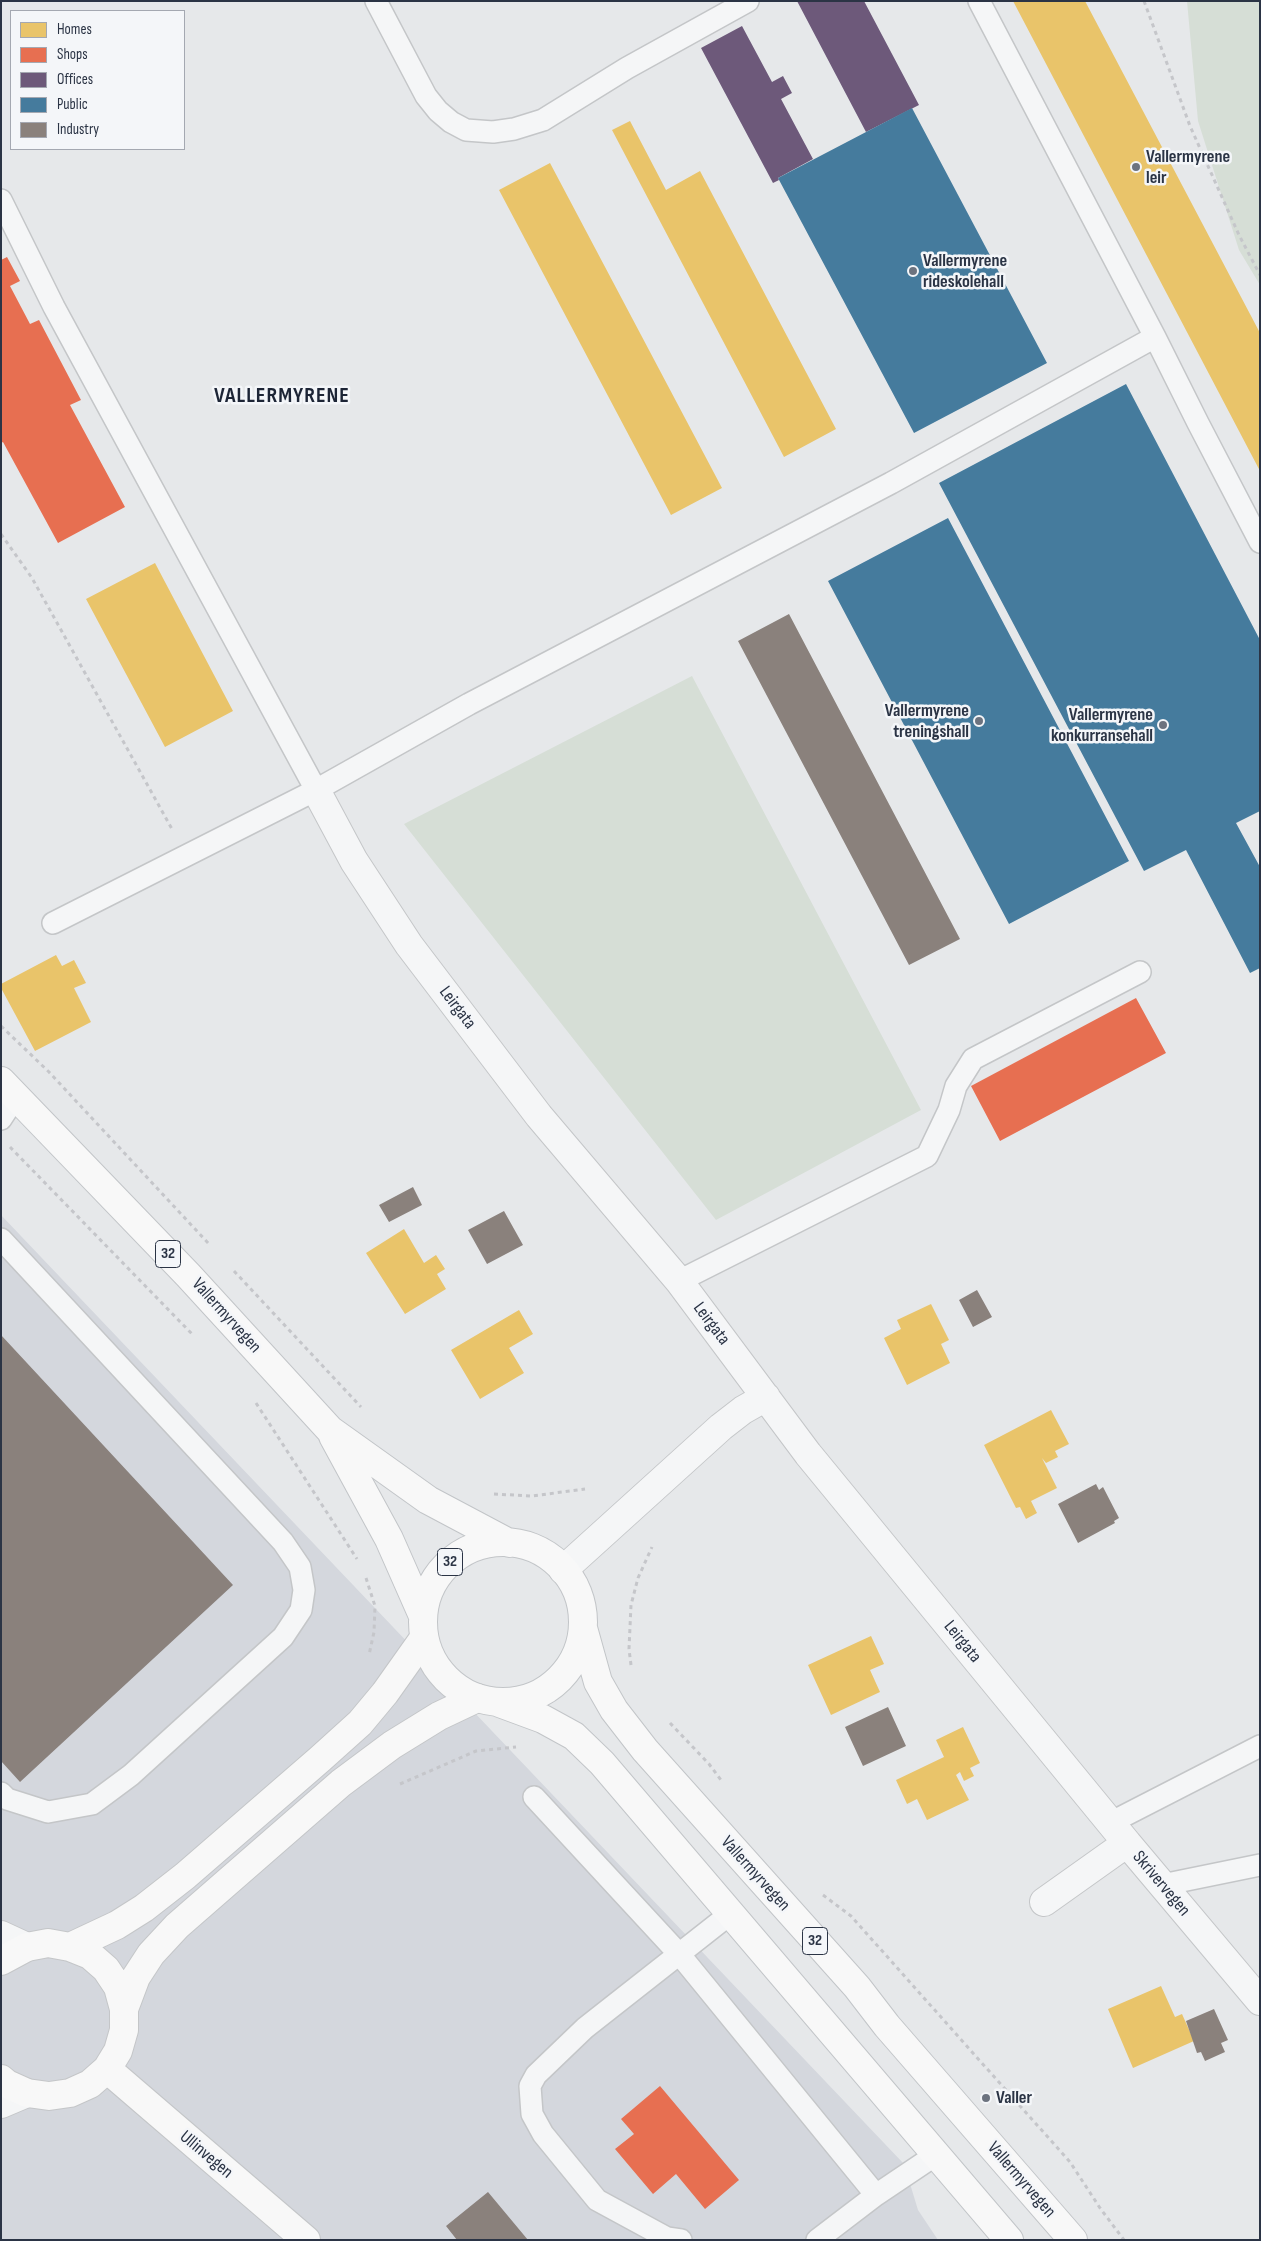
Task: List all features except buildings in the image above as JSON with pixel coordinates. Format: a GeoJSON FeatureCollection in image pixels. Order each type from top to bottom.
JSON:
{"type":"FeatureCollection","features":[{"type":"Feature","properties":{"kind":"main road","name":"Vallermyrvegen"},"geometry":{"type":"LineString","coordinates":[[9,1089],[188,1274],[330,1430],[428,1500],[509,1543],[529,1547],[548,1556],[563,1570],[575,1588],[582,1607],[583,1628],[598,1682],[614,1710],[645,1750],[857,1987],[1073,2240]]}},
{"type":"Feature","properties":{"kind":"main road","name":"Vallermyrvegen"},"geometry":{"type":"LineString","coordinates":[[330,1430],[389,1538],[424,1627],[431,1658],[442,1675],[458,1688],[543,1719],[574,1736],[602,1763],[1009,2240]]}},
{"type":"Feature","properties":{"kind":"main road","name":"Vallermyrvegen"},"geometry":{"type":"LineString","coordinates":[[424,1627],[427,1597],[436,1578],[450,1562],[468,1550],[481,1546],[509,1543]]}},
{"type":"Feature","properties":{"kind":"main road"},"geometry":{"type":"LineString","coordinates":[[70,1946],[117,1926],[144,1908],[193,1870],[360,1723],[385,1693],[424,1627]]}},
{"type":"Feature","properties":{"kind":"main road","name":"Vallermyrvegen"},"geometry":{"type":"LineString","coordinates":[[487,1700],[518,1701],[538,1694],[556,1683],[569,1667],[579,1649],[583,1628]]}},
{"type":"Feature","properties":{"kind":"main road"},"geometry":{"type":"LineString","coordinates":[[124,2009],[136,1977],[151,1954],[177,1926],[341,1783],[392,1745],[439,1716],[487,1700]]}},
{"type":"Feature","properties":{"kind":"main road"},"geometry":{"type":"LineString","coordinates":[[1,1961],[27,1946],[48,1943],[70,1946],[90,1956],[106,1969],[118,1987],[124,2009],[124,2030],[118,2051],[107,2069],[90,2084],[70,2093],[49,2096],[27,2093],[1,2079]]}},
{"type":"Feature","properties":{"kind":"main road","name":"Ullinvegen"},"geometry":{"type":"LineString","coordinates":[[107,2069],[306,2240]]}},
{"type":"Feature","properties":{"kind":"street","name":"Leirgata"},"geometry":{"type":"LineString","coordinates":[[316,790],[354,861],[409,945],[539,1116],[679,1281],[815,1462],[1118,1833]]}},
{"type":"Feature","properties":{"kind":"street"},"geometry":{"type":"LineString","coordinates":[[563,1570],[721,1427],[743,1410],[766,1397]]}},
{"type":"Feature","properties":{"kind":"street","name":"Skrivervegen"},"geometry":{"type":"LineString","coordinates":[[1044,1902],[1118,1833],[1260,2001]]}},
{"type":"Feature","properties":{"kind":"street"},"geometry":{"type":"LineString","coordinates":[[1,1936],[27,1946]]}},
{"type":"Feature","properties":{"kind":"street"},"geometry":{"type":"LineString","coordinates":[[1,2104],[27,2093]]}},
{"type":"Feature","properties":{"kind":"lane"},"geometry":{"type":"LineString","coordinates":[[376,1],[426,96],[438,111],[451,122],[466,130],[493,132],[514,129],[543,120],[627,68],[748,1]]}},
{"type":"Feature","properties":{"kind":"lane"},"geometry":{"type":"LineString","coordinates":[[978,1],[1155,337],[1260,542]]}},
{"type":"Feature","properties":{"kind":"lane"},"geometry":{"type":"LineString","coordinates":[[1,200],[54,307],[316,790]]}},
{"type":"Feature","properties":{"kind":"lane"},"geometry":{"type":"LineString","coordinates":[[53,923],[316,790],[469,704],[908,474],[1155,337]]}},
{"type":"Feature","properties":{"kind":"lane"},"geometry":{"type":"LineString","coordinates":[[679,1281],[927,1156],[949,1110],[956,1086],[973,1059],[1140,972]]}},
{"type":"Feature","properties":{"kind":"lane","name":"Vallermyrvegen"},"geometry":{"type":"LineString","coordinates":[[1,1119],[9,1089]]}},
{"type":"Feature","properties":{"kind":"lane"},"geometry":{"type":"LineString","coordinates":[[1,1239],[283,1542],[300,1567],[304,1590],[301,1610],[283,1637],[131,1775],[92,1804],[48,1812],[7,1799],[1,1794]]}},
{"type":"Feature","properties":{"kind":"lane"},"geometry":{"type":"LineString","coordinates":[[1118,1833],[1260,1746]]}},
{"type":"Feature","properties":{"kind":"lane"},"geometry":{"type":"LineString","coordinates":[[534,1797],[680,1955],[876,2195]]}},
{"type":"Feature","properties":{"kind":"lane"},"geometry":{"type":"LineString","coordinates":[[1162,1885],[1260,1864]]}},
{"type":"Feature","properties":{"kind":"lane"},"geometry":{"type":"LineString","coordinates":[[681,2240],[667,2238],[597,2200],[543,2134],[532,2114],[530,2086],[536,2075],[585,2028],[730,1914]]}},
{"type":"Feature","properties":{"kind":"lane"},"geometry":{"type":"LineString","coordinates":[[818,2240],[876,2195],[936,2154]]}},
{"type":"Feature","properties":{"kind":"path"},"geometry":{"type":"LineString","coordinates":[[1144,1],[1190,126],[1239,236],[1260,275]]}},
{"type":"Feature","properties":{"kind":"path"},"geometry":{"type":"LineString","coordinates":[[1,534],[32,578],[187,856]]}},
{"type":"Feature","properties":{"kind":"path"},"geometry":{"type":"LineString","coordinates":[[1,1026],[49,1072],[210,1245]]}},
{"type":"Feature","properties":{"kind":"path"},"geometry":{"type":"LineString","coordinates":[[230,1266],[364,1410]]}},
{"type":"Feature","properties":{"kind":"path"},"geometry":{"type":"LineString","coordinates":[[493,1494],[532,1496],[585,1489]]}},
{"type":"Feature","properties":{"kind":"path"},"geometry":{"type":"LineString","coordinates":[[632,1668],[628,1649],[631,1605],[638,1578],[652,1547]]}},
{"type":"Feature","properties":{"kind":"path"},"geometry":{"type":"LineString","coordinates":[[664,1716],[709,1764],[724,1785]]}},
{"type":"Feature","properties":{"kind":"path"},"geometry":{"type":"LineString","coordinates":[[399,1785],[476,1751],[521,1747]]}},
{"type":"Feature","properties":{"kind":"path"},"geometry":{"type":"LineString","coordinates":[[821,1893],[851,1916],[1018,2102],[1070,2162],[1100,2208],[1124,2240]]}},
{"type":"Feature","properties":{"kind":"shaded area"},"geometry":{"type":"Polygon","coordinates":[[[1187,1],[1260,1],[1260,285],[1239,250],[1198,121],[1187,1]]]}},
{"type":"Feature","properties":{"kind":"shaded area"},"geometry":{"type":"Polygon","coordinates":[[[692,676],[921,1110],[716,1220],[404,824],[692,676]]]}},
{"type":"Feature","properties":{"kind":"shaded area"},"geometry":{"type":"Polygon","coordinates":[[[1,1215],[904,2164],[918,2210],[938,2240],[1,2240],[1,1215]]]}},
{"type":"Feature","properties":{"kind":"place","name":"Vallermyrene leir"},"geometry":{"type":"Point","coordinates":[1136,167]}},
{"type":"Feature","properties":{"kind":"place","name":"Vallermyrene rideskolehall"},"geometry":{"type":"Point","coordinates":[913,271]}},
{"type":"Feature","properties":{"kind":"place","name":"Vallermyrene treningshall"},"geometry":{"type":"Point","coordinates":[979,721]}},
{"type":"Feature","properties":{"kind":"place","name":"Vallermyrene konkurransehall"},"geometry":{"type":"Point","coordinates":[1163,725]}},
{"type":"Feature","properties":{"kind":"place","name":"Valler"},"geometry":{"type":"Point","coordinates":[986,2098]}},
{"type":"Feature","properties":{"kind":"district","name":"VALLERMYRENE"},"geometry":{"type":"Point","coordinates":[282,396]}}]}
